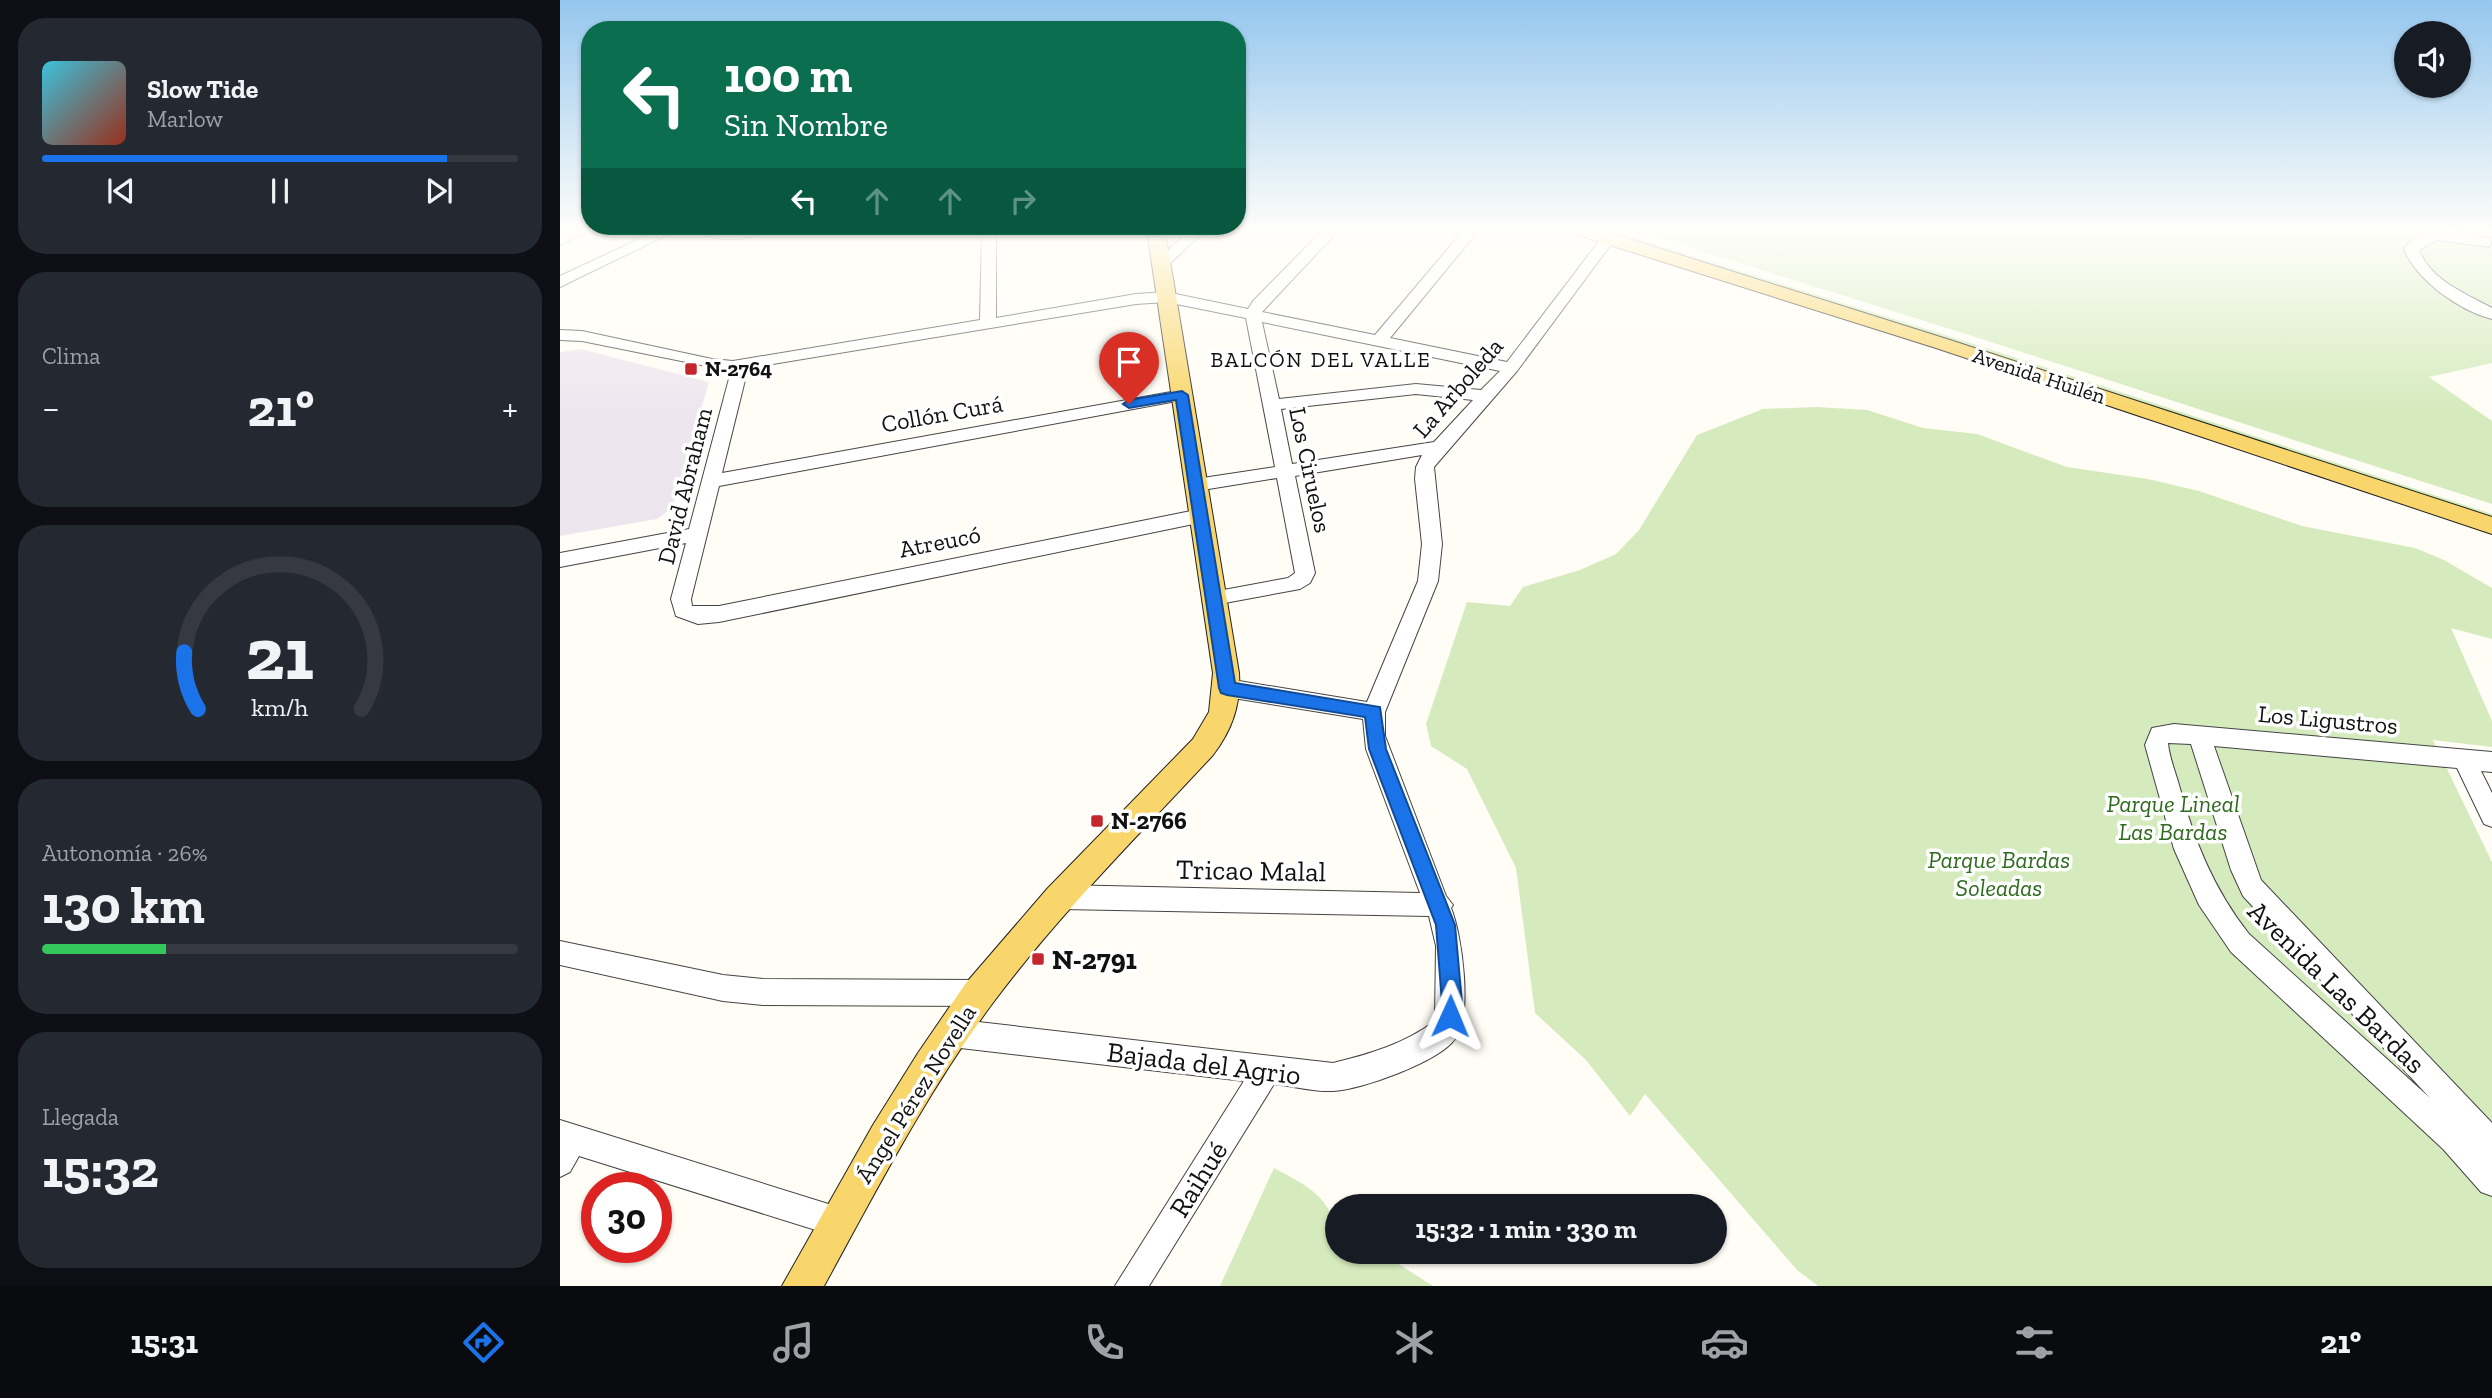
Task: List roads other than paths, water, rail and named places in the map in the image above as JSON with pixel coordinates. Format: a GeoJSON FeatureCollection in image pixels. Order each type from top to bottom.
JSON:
{"type":"FeatureCollection","features":[{"type":"Feature","properties":{"kind":"main road","name":"Ángel Pérez Novella"},"geometry":{"type":"LineString","coordinates":[[809,1284],[838,1222],[910,1096],[980,993],[1062,897],[1215,732],[1223,718],[1227,688],[1165,291]]}},
{"type":"Feature","properties":{"kind":"main road","name":"Avenida Huilén"},"geometry":{"type":"LineString","coordinates":[[1784,291],[2492,526]]}},
{"type":"Feature","properties":{"kind":"main road","name":"Avenida Huilén"},"geometry":{"type":"LineString","coordinates":[[1806,291],[1956,335],[2492,509]]}},
{"type":"Feature","properties":{"kind":"street"},"geometry":{"type":"LineString","coordinates":[[988,291],[988,324]]}},
{"type":"Feature","properties":{"kind":"street"},"geometry":{"type":"LineString","coordinates":[[1253,314],[1258,304],[1271,291]]}},
{"type":"Feature","properties":{"kind":"street"},"geometry":{"type":"LineString","coordinates":[[1378,341],[1421,291]]}},
{"type":"Feature","properties":{"kind":"street","name":"La Arboleda"},"geometry":{"type":"LineString","coordinates":[[1374,712],[1428,581],[1432,544],[1425,492],[1425,467],[1511,368],[1572,291]]}},
{"type":"Feature","properties":{"kind":"street"},"geometry":{"type":"LineString","coordinates":[[2455,291],[2492,314]]}},
{"type":"Feature","properties":{"kind":"street"},"geometry":{"type":"LineString","coordinates":[[560,335],[582,336],[719,365],[741,365],[1136,299],[1166,297],[1511,368]]}},
{"type":"Feature","properties":{"kind":"street","name":"Los Ciruelos"},"geometry":{"type":"LineString","coordinates":[[1214,598],[1303,578],[1304,567],[1253,314]]}},
{"type":"Feature","properties":{"kind":"street","name":"David Abraham"},"geometry":{"type":"LineString","coordinates":[[689,615],[680,605],[741,365]]}},
{"type":"Feature","properties":{"kind":"street"},"geometry":{"type":"LineString","coordinates":[[1271,405],[1416,389],[1487,396]]}},
{"type":"Feature","properties":{"kind":"street","name":"Collón Curá"},"geometry":{"type":"LineString","coordinates":[[711,481],[1182,395]]}},
{"type":"Feature","properties":{"kind":"street"},"geometry":{"type":"LineString","coordinates":[[1196,485],[1440,447]]}},
{"type":"Feature","properties":{"kind":"street","name":"Atreucó"},"geometry":{"type":"LineString","coordinates":[[689,615],[719,614],[1201,516]]}},
{"type":"Feature","properties":{"kind":"street"},"geometry":{"type":"LineString","coordinates":[[560,560],[698,534]]}},
{"type":"Feature","properties":{"kind":"street"},"geometry":{"type":"LineString","coordinates":[[1227,688],[1374,712],[1377,749],[1440,905]]}},
{"type":"Feature","properties":{"kind":"street","name":"Los Ligustros"},"geometry":{"type":"LineString","coordinates":[[2160,735],[2199,735],[2492,762]]}},
{"type":"Feature","properties":{"kind":"street","name":"Avenida Las Bardas"},"geometry":{"type":"LineString","coordinates":[[2160,735],[2156,745],[2188,858],[2200,887],[2218,916],[2240,943],[2453,1139],[2492,1181]]}},
{"type":"Feature","properties":{"kind":"street","name":"Avenida Las Bardas"},"geometry":{"type":"LineString","coordinates":[[2199,735],[2243,870],[2252,888],[2492,1145]]}},
{"type":"Feature","properties":{"kind":"street"},"geometry":{"type":"LineString","coordinates":[[2463,758],[2492,817]]}},
{"type":"Feature","properties":{"kind":"street","name":"Tricao Malal"},"geometry":{"type":"LineString","coordinates":[[1062,897],[1440,905]]}},
{"type":"Feature","properties":{"kind":"street","name":"Bajada del Agrio"},"geometry":{"type":"LineString","coordinates":[[952,1032],[1314,1077],[1352,1074],[1423,1047],[1445,1030],[1452,1003],[1449,946],[1440,905]]}},
{"type":"Feature","properties":{"kind":"street"},"geometry":{"type":"LineString","coordinates":[[560,953],[736,989],[807,994],[980,993]]}},
{"type":"Feature","properties":{"kind":"street","name":"Raihué"},"geometry":{"type":"LineString","coordinates":[[1131,1286],[1266,1071]]}},
{"type":"Feature","properties":{"kind":"street"},"geometry":{"type":"LineString","coordinates":[[2453,1139],[2492,1145]]}},
{"type":"Feature","properties":{"kind":"street"},"geometry":{"type":"LineString","coordinates":[[564,1145],[838,1222]]}},
{"type":"Feature","properties":{"kind":"place","name":"N-2764"},"geometry":{"type":"Point","coordinates":[691,369]}},
{"type":"Feature","properties":{"kind":"place","name":"N-2766"},"geometry":{"type":"Point","coordinates":[1097,821]}},
{"type":"Feature","properties":{"kind":"place","name":"N-2791"},"geometry":{"type":"Point","coordinates":[1038,959]}},
{"type":"Feature","properties":{"kind":"district","name":"BALCÓN DEL VALLE"},"geometry":{"type":"Point","coordinates":[1321,360]}},
{"type":"Feature","properties":{"kind":"park label","name":"Parque Lineal Las Bardas"},"geometry":{"type":"Point","coordinates":[2173,818]}},
{"type":"Feature","properties":{"kind":"park label","name":"Parque Bardas Soleadas"},"geometry":{"type":"Point","coordinates":[1999,874]}}]}
